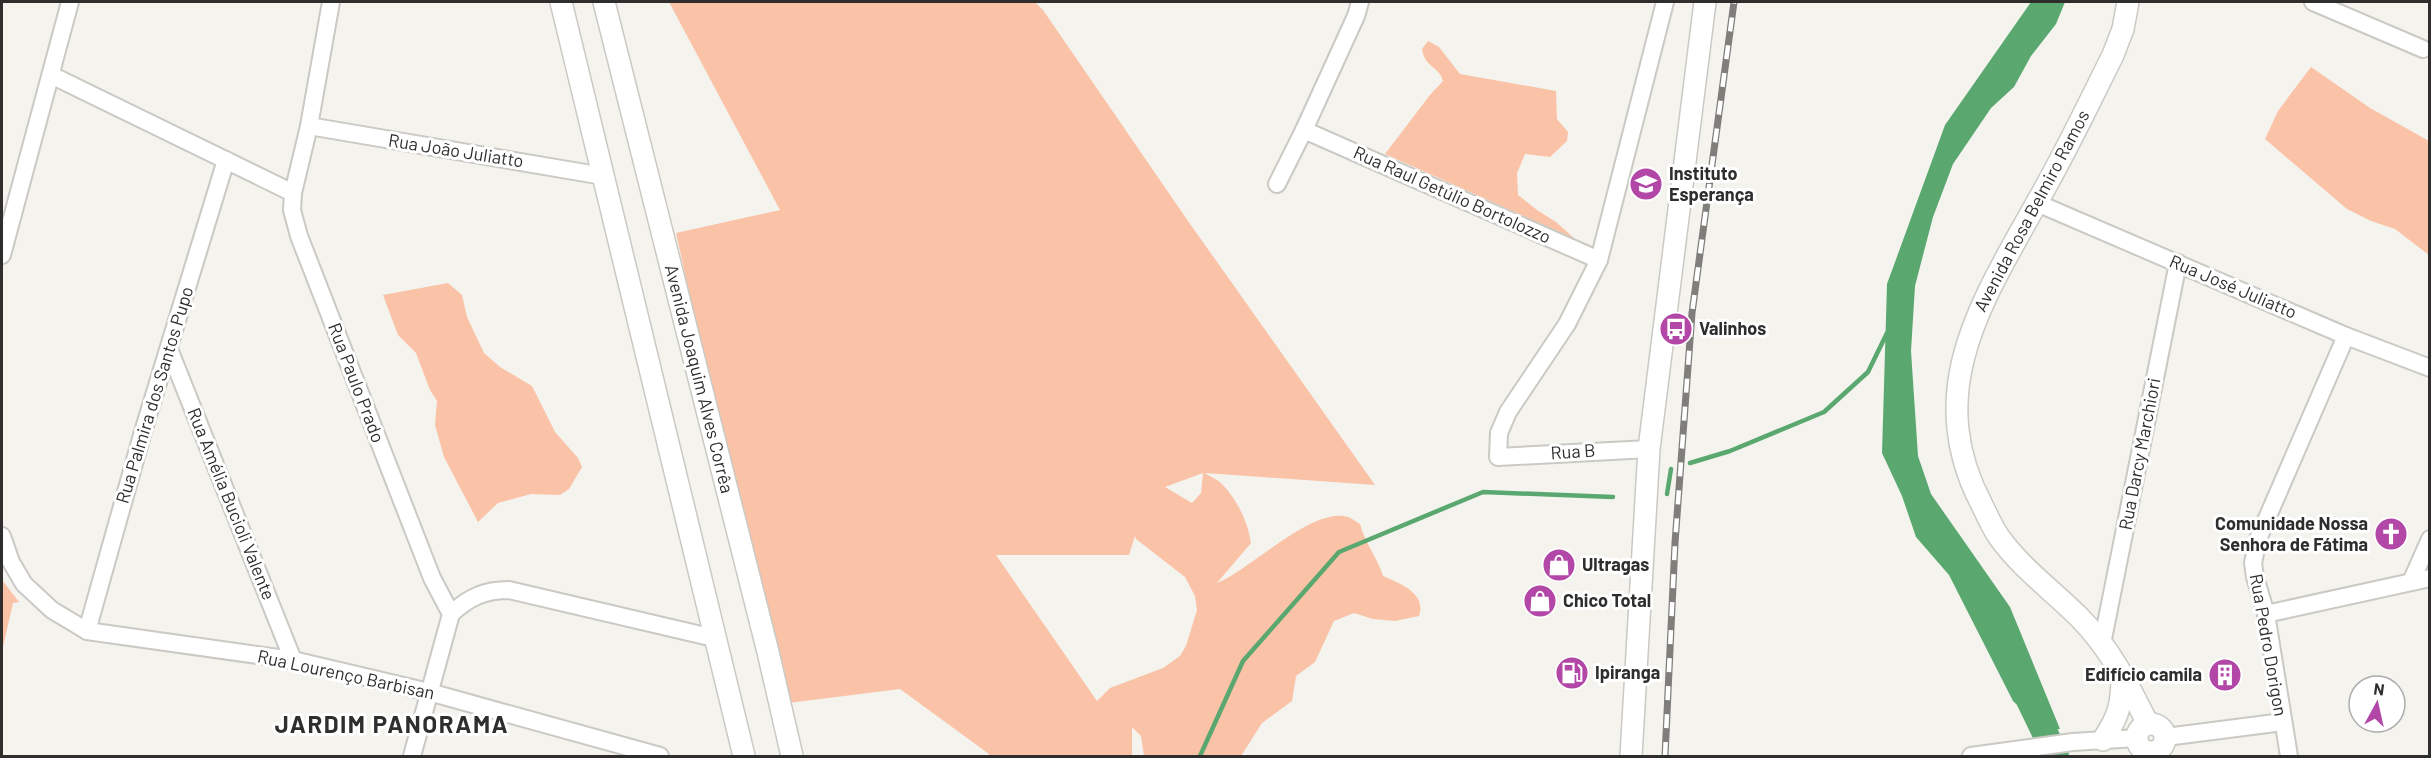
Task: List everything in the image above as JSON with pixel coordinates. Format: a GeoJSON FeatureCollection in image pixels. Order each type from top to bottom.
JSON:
{"type":"FeatureCollection","features":[{"type":"Feature","properties":{"kind":"main road"},"geometry":{"type":"LineString","coordinates":[[561,2],[744,756]]}},
{"type":"Feature","properties":{"kind":"main road","name":"Avenida Joaquim Alves Corrêa"},"geometry":{"type":"LineString","coordinates":[[604,2],[792,756]]}},
{"type":"Feature","properties":{"kind":"main road"},"geometry":{"type":"LineString","coordinates":[[1631,756],[1649,449],[1705,2]]}},
{"type":"Feature","properties":{"kind":"main road","name":"Avenida Rosa Belmiro Ramos"},"geometry":{"type":"LineString","coordinates":[[2128,2],[2123,29],[2113,55],[1973,324],[1958,378],[1958,427],[1963,465],[1999,536],[2022,565],[2080,618],[2102,644],[2122,672],[2142,731]]}},
{"type":"Feature","properties":{"kind":"main road"},"geometry":{"type":"LineString","coordinates":[[2103,740],[2116,721],[2122,701],[2122,672]]}},
{"type":"Feature","properties":{"kind":"main road"},"geometry":{"type":"LineString","coordinates":[[2142,731],[2157,725],[2162,748]]}},
{"type":"Feature","properties":{"kind":"street"},"geometry":{"type":"LineString","coordinates":[[2,255],[70,2]]}},
{"type":"Feature","properties":{"kind":"street","name":"Rua Paulo Prado"},"geometry":{"type":"LineString","coordinates":[[331,2],[309,126],[293,192],[292,210],[299,236],[432,578],[452,614]]}},
{"type":"Feature","properties":{"kind":"street"},"geometry":{"type":"LineString","coordinates":[[1276,184],[1304,130],[1356,16],[1360,2]]}},
{"type":"Feature","properties":{"kind":"street"},"geometry":{"type":"LineString","coordinates":[[1599,260],[1665,2]]}},
{"type":"Feature","properties":{"kind":"street"},"geometry":{"type":"LineString","coordinates":[[2313,2],[2423,49]]}},
{"type":"Feature","properties":{"kind":"street"},"geometry":{"type":"LineString","coordinates":[[51,75],[293,192]]}},
{"type":"Feature","properties":{"kind":"street","name":"Rua João Juliatto"},"geometry":{"type":"LineString","coordinates":[[309,126],[603,176]]}},
{"type":"Feature","properties":{"kind":"street","name":"Rua Raul Getúlio Bortolozzo"},"geometry":{"type":"LineString","coordinates":[[1304,130],[1599,260]]}},
{"type":"Feature","properties":{"kind":"street","name":"Rua Palmira dos Santos Pupo"},"geometry":{"type":"LineString","coordinates":[[87,631],[142,435],[226,160]]}},
{"type":"Feature","properties":{"kind":"street","name":"Rua José Juliatto"},"geometry":{"type":"LineString","coordinates":[[2037,203],[2346,336],[2430,368]]}},
{"type":"Feature","properties":{"kind":"street","name":"Rua B"},"geometry":{"type":"LineString","coordinates":[[1599,260],[1567,324],[1508,412],[1499,433],[1498,457],[1649,449]]}},
{"type":"Feature","properties":{"kind":"street","name":"Rua Darcy Marchiori"},"geometry":{"type":"LineString","coordinates":[[2102,644],[2178,263]]}},
{"type":"Feature","properties":{"kind":"street","name":"Rua Pedro Dorigon"},"geometry":{"type":"LineString","coordinates":[[2289,756],[2266,614],[2253,563],[2258,538],[2346,336]]}},
{"type":"Feature","properties":{"kind":"street","name":"Rua Amélia Bucioli Valente"},"geometry":{"type":"LineString","coordinates":[[169,349],[293,660]]}},
{"type":"Feature","properties":{"kind":"street","name":"Rua Lourenço Barbisan"},"geometry":{"type":"LineString","coordinates":[[2,536],[11,562],[24,584],[51,610],[87,631],[293,660],[429,692],[660,756]]}},
{"type":"Feature","properties":{"kind":"street"},"geometry":{"type":"LineString","coordinates":[[2411,582],[2430,539]]}},
{"type":"Feature","properties":{"kind":"street"},"geometry":{"type":"LineString","coordinates":[[2266,614],[2430,578]]}},
{"type":"Feature","properties":{"kind":"street"},"geometry":{"type":"LineString","coordinates":[[412,756],[452,614],[465,601],[478,594],[494,590],[509,590],[714,638]]}},
{"type":"Feature","properties":{"kind":"street"},"geometry":{"type":"LineString","coordinates":[[2162,748],[2283,722]]}},
{"type":"Feature","properties":{"kind":"street"},"geometry":{"type":"LineString","coordinates":[[1971,756],[2103,740],[2142,731]]}},
{"type":"Feature","properties":{"kind":"shaded area"},"geometry":{"type":"Polygon","coordinates":[[[669,2],[1035,2],[1043,10],[1188,221],[1375,485],[1205,473],[1227,489],[1237,503],[1251,543],[1217,583],[1317,521],[1334,516],[1348,517],[1360,524],[1383,576],[1404,586],[1415,595],[1419,601],[1419,616],[1395,621],[1373,619],[1354,613],[1334,621],[1315,662],[1296,676],[1292,701],[1262,723],[1241,756],[1144,756],[1141,736],[1132,727],[1132,756],[989,756],[900,689],[780,704],[676,233],[780,210],[669,2]],[[1203,473],[1165,487],[1192,503],[1201,493],[1203,473]],[[1135,536],[1129,555],[996,555],[1097,701],[1110,688],[1163,668],[1180,656],[1186,646],[1197,610],[1195,596],[1185,577],[1135,536]]]}},
{"type":"Feature","properties":{"kind":"shaded area"},"geometry":{"type":"Polygon","coordinates":[[[2031,2],[2065,2],[2056,24],[2031,56],[2014,87],[1991,108],[1953,164],[1933,217],[1915,286],[1911,351],[1918,456],[1931,494],[2010,607],[2060,729],[2032,732],[2032,719],[2013,701],[1949,575],[1916,537],[1902,496],[1882,453],[1887,284],[1945,125],[2031,2]]]}},
{"type":"Feature","properties":{"kind":"shaded area"},"geometry":{"type":"Polygon","coordinates":[[[1428,41],[1439,47],[1460,74],[1556,91],[1557,119],[1568,132],[1567,141],[1550,157],[1525,154],[1517,173],[1518,195],[1556,222],[1575,239],[1385,154],[1443,81],[1424,55],[1422,49],[1428,41]]]}},
{"type":"Feature","properties":{"kind":"shaded area"},"geometry":{"type":"Polygon","coordinates":[[[2311,67],[2370,108],[2429,141],[2429,255],[2395,229],[2371,221],[2347,209],[2265,139],[2278,111],[2311,67]]]}},
{"type":"Feature","properties":{"kind":"shaded area"},"geometry":{"type":"Polygon","coordinates":[[[448,283],[462,295],[467,317],[484,353],[500,367],[532,386],[555,432],[578,458],[582,467],[569,489],[560,495],[531,494],[498,503],[478,522],[444,457],[435,425],[437,401],[430,390],[416,353],[398,335],[383,295],[448,283]]]}},
{"type":"Feature","properties":{"kind":"shaded area"},"geometry":{"type":"Polygon","coordinates":[[[2,580],[19,602],[13,603],[3,647],[2,580]]]}},
{"type":"Feature","properties":{"kind":"waterway"},"geometry":{"type":"LineString","coordinates":[[1690,463],[1730,451],[1824,412],[1868,372],[1887,333]]}},
{"type":"Feature","properties":{"kind":"waterway"},"geometry":{"type":"LineString","coordinates":[[1667,494],[1671,469]]}},
{"type":"Feature","properties":{"kind":"waterway"},"geometry":{"type":"LineString","coordinates":[[1200,756],[1243,661],[1339,552],[1483,492],[1613,497]]}},
{"type":"Feature","properties":{"kind":"waterway"},"geometry":{"type":"LineString","coordinates":[[2029,700],[2056,756]]}},
{"type":"Feature","properties":{"kind":"railway"},"geometry":{"type":"LineString","coordinates":[[1665,756],[1675,543],[1692,313],[1734,2]]}},
{"type":"Feature","properties":{"kind":"place","name":"Instituto Esperança"},"geometry":{"type":"Point","coordinates":[1646,184]}},
{"type":"Feature","properties":{"kind":"place","name":"Valinhos"},"geometry":{"type":"Point","coordinates":[1676,329]}},
{"type":"Feature","properties":{"kind":"place","name":"Comunidade Nossa Senhora de Fátima"},"geometry":{"type":"Point","coordinates":[2391,534]}},
{"type":"Feature","properties":{"kind":"place","name":"Ultragas"},"geometry":{"type":"Point","coordinates":[1559,565]}},
{"type":"Feature","properties":{"kind":"place","name":"Chico Total"},"geometry":{"type":"Point","coordinates":[1540,601]}},
{"type":"Feature","properties":{"kind":"place","name":"Ipiranga"},"geometry":{"type":"Point","coordinates":[1572,673]}},
{"type":"Feature","properties":{"kind":"place","name":"Edifício camila"},"geometry":{"type":"Point","coordinates":[2225,675]}},
{"type":"Feature","properties":{"kind":"district","name":"JARDIM PANORAMA"},"geometry":{"type":"Point","coordinates":[392,725]}}]}
